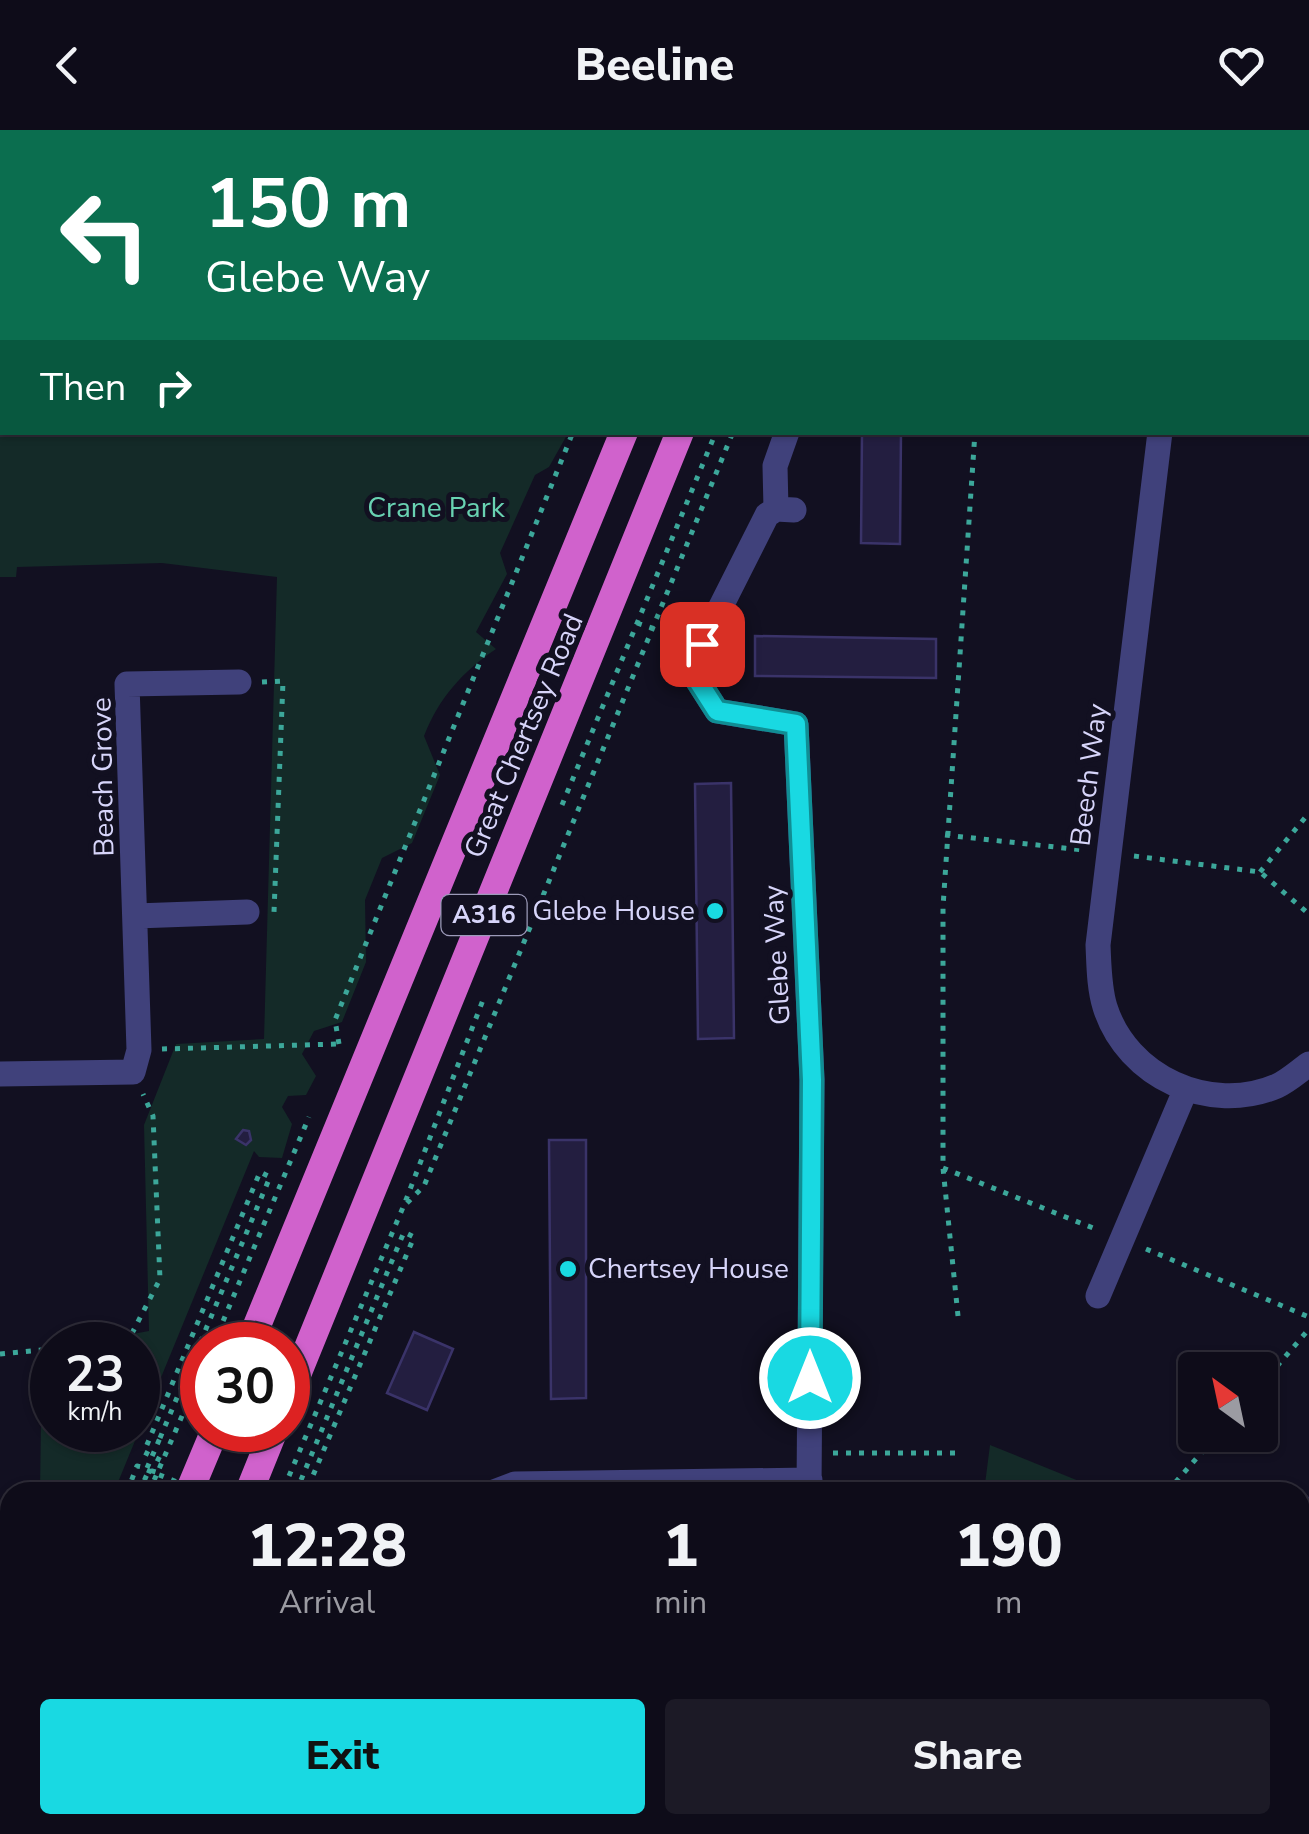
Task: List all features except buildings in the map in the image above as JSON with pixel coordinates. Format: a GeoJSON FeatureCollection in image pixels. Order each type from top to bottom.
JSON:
{"type":"FeatureCollection","features":[{"type":"Feature","properties":{"kind":"highway","name":"Great Chertsey Road"},"geometry":{"type":"LineString","coordinates":[[258,1322],[623,435]]}},
{"type":"Feature","properties":{"kind":"highway","name":"Great Chertsey Road"},"geometry":{"type":"LineString","coordinates":[[310,1343],[679,435]]}},
{"type":"Feature","properties":{"kind":"highway"},"geometry":{"type":"LineString","coordinates":[[193,1482],[205,1452]]}},
{"type":"Feature","properties":{"kind":"highway"},"geometry":{"type":"LineString","coordinates":[[253,1482],[265,1452]]}},
{"type":"Feature","properties":{"kind":"street","name":"Glebe Way"},"geometry":{"type":"LineString","coordinates":[[786,435],[775,466],[785,510],[767,514],[702,644],[696,678],[717,711],[796,724],[812,1080],[809,1482]]}},
{"type":"Feature","properties":{"kind":"street","name":"Beech Way"},"geometry":{"type":"LineString","coordinates":[[1160,435],[1098,945],[1106,1010],[1126,1045],[1154,1073],[1185,1091]]}},
{"type":"Feature","properties":{"kind":"street","name":"Beach Grove"},"geometry":{"type":"LineString","coordinates":[[136,1061],[136,916],[127,684],[239,682]]}},
{"type":"Feature","properties":{"kind":"street"},"geometry":{"type":"LineString","coordinates":[[136,916],[246,912]]}},
{"type":"Feature","properties":{"kind":"street"},"geometry":{"type":"LineString","coordinates":[[0,1074],[136,1061]]}},
{"type":"Feature","properties":{"kind":"street"},"geometry":{"type":"LineString","coordinates":[[1098,1296],[1185,1091],[1232,1095],[1276,1086],[1309,1064]]}},
{"type":"Feature","properties":{"kind":"path"},"geometry":{"type":"LineString","coordinates":[[332,1062],[340,1044],[335,1020],[572,435]]}},
{"type":"Feature","properties":{"kind":"path"},"geometry":{"type":"LineString","coordinates":[[558,814],[715,435]]}},
{"type":"Feature","properties":{"kind":"path"},"geometry":{"type":"LineString","coordinates":[[404,1205],[424,1186],[732,435]]}},
{"type":"Feature","properties":{"kind":"path"},"geometry":{"type":"LineString","coordinates":[[958,1316],[943,1168],[944,835],[976,435]]}},
{"type":"Feature","properties":{"kind":"path"},"geometry":{"type":"LineString","coordinates":[[239,682],[283,681],[276,912],[246,912]]}},
{"type":"Feature","properties":{"kind":"path"},"geometry":{"type":"LineString","coordinates":[[1260,872],[1309,813]]}},
{"type":"Feature","properties":{"kind":"path"},"geometry":{"type":"LineString","coordinates":[[944,835],[1260,872],[1309,914]]}},
{"type":"Feature","properties":{"kind":"path"},"geometry":{"type":"LineString","coordinates":[[286,1482],[404,1205],[484,998]]}},
{"type":"Feature","properties":{"kind":"path"},"geometry":{"type":"LineString","coordinates":[[138,1322],[160,1279],[154,1116],[136,1061],[340,1044]]}},
{"type":"Feature","properties":{"kind":"path"},"geometry":{"type":"LineString","coordinates":[[223,1322],[310,1115]]}},
{"type":"Feature","properties":{"kind":"path"},"geometry":{"type":"LineString","coordinates":[[943,1168],[1309,1317]]}},
{"type":"Feature","properties":{"kind":"path"},"geometry":{"type":"LineString","coordinates":[[146,1470],[270,1177],[260,1172],[144,1452],[164,1462]]}},
{"type":"Feature","properties":{"kind":"path"},"geometry":{"type":"LineString","coordinates":[[300,1482],[404,1232],[414,1237],[310,1482]]}},
{"type":"Feature","properties":{"kind":"path"},"geometry":{"type":"LineString","coordinates":[[1278,1365],[1309,1328]]}},
{"type":"Feature","properties":{"kind":"path"},"geometry":{"type":"LineString","coordinates":[[1301,1338],[1309,1344]]}},
{"type":"Feature","properties":{"kind":"path"},"geometry":{"type":"LineString","coordinates":[[0,1354],[30,1352]]}},
{"type":"Feature","properties":{"kind":"path"},"geometry":{"type":"LineString","coordinates":[[154,1482],[180,1423]]}},
{"type":"Feature","properties":{"kind":"path"},"geometry":{"type":"LineString","coordinates":[[1177,1482],[1203,1452]]}},
{"type":"Feature","properties":{"kind":"path"},"geometry":{"type":"LineString","coordinates":[[810,1453],[956,1453]]}},
{"type":"Feature","properties":{"kind":"path"},"geometry":{"type":"LineString","coordinates":[[131,1482],[137,1466],[177,1482]]}},
{"type":"Feature","properties":{"kind":"path"},"geometry":{"type":"LineString","coordinates":[[143,1482],[149,1470],[158,1473]]}},
{"type":"Feature","properties":{"kind":"green space","name":"Crane Park"},"geometry":{"type":"Polygon","coordinates":[[[0,435],[567,435],[549,467],[535,475],[500,553],[507,574],[476,632],[496,649],[453,687],[424,736],[440,775],[412,843],[382,858],[365,900],[366,962],[342,1022],[314,1031],[302,1054],[316,1076],[306,1095],[288,1096],[282,1107],[292,1124],[282,1158],[259,1157],[254,1151],[184,1322],[180,1322],[180,1331],[160,1380],[160,1322],[149,1322],[144,1125],[176,1044],[264,1039],[277,577],[162,563],[17,567],[16,577],[0,577],[0,435]]]}},
{"type":"Feature","properties":{"kind":"green space"},"geometry":{"type":"Polygon","coordinates":[[[990,1445],[1081,1482],[985,1482],[990,1445]]]}},
{"type":"Feature","properties":{"kind":"green space"},"geometry":{"type":"Polygon","coordinates":[[[41,1452],[130,1452],[118,1482],[40,1482],[41,1452]]]}},
{"type":"Feature","properties":{"kind":"place","name":"Glebe House"},"geometry":{"type":"Point","coordinates":[715,911]}},
{"type":"Feature","properties":{"kind":"place","name":"Chertsey House"},"geometry":{"type":"Point","coordinates":[568,1269]}},
{"type":"Feature","properties":{"kind":"route"},"geometry":{"type":"LineString","coordinates":[[702,644],[696,678],[717,711],[796,724],[812,1080],[810,1378]]}}]}
